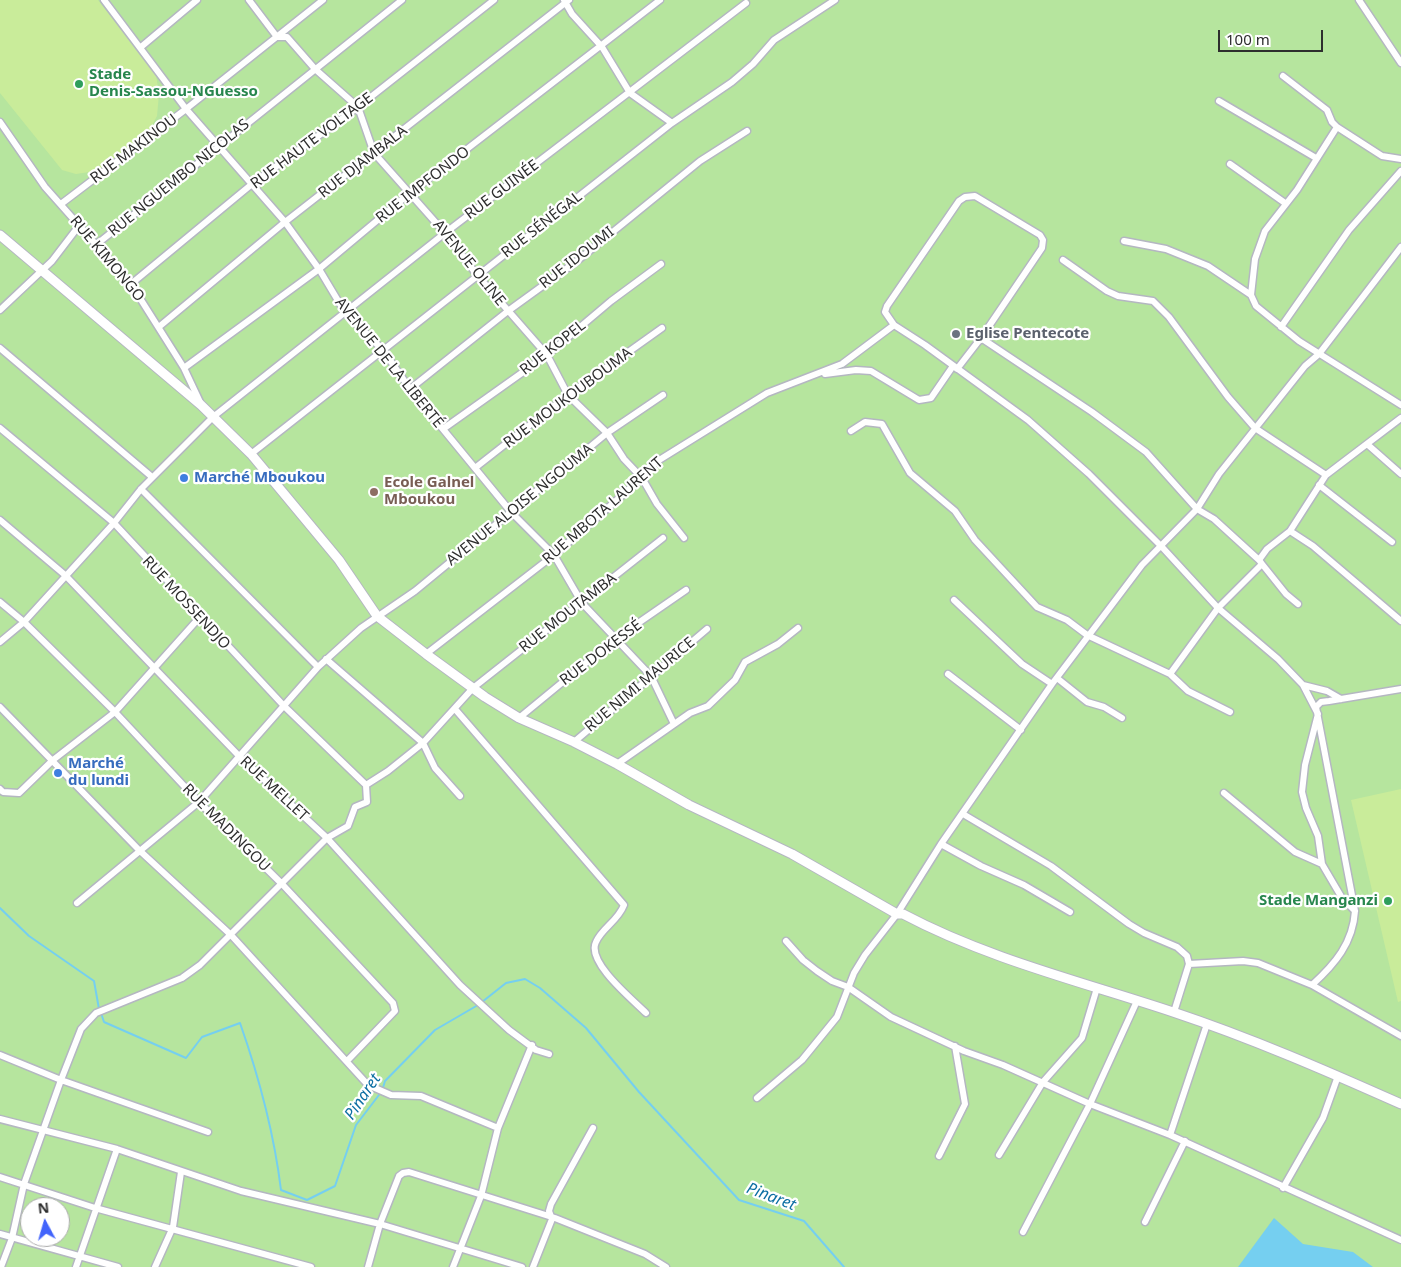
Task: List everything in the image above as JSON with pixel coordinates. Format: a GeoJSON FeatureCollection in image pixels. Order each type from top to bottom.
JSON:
{"type":"FeatureCollection","features":[{"type":"Feature","properties":{"kind":"main road"},"geometry":{"type":"LineString","coordinates":[[0,235],[201,405],[251,454],[339,560],[378,616],[426,654],[518,718],[574,742],[618,764],[689,805],[792,854],[898,914],[903,914],[940,932],[1006,958],[1207,1024],[1338,1076],[1401,1104]]}},
{"type":"Feature","properties":{"kind":"street"},"geometry":{"type":"LineString","coordinates":[[140,47],[198,0]]}},
{"type":"Feature","properties":{"kind":"street","name":"AVENUE OLINE"},"geometry":{"type":"LineString","coordinates":[[249,0],[277,38],[287,38],[315,68],[358,107],[374,153],[445,233],[476,275],[547,355],[568,396],[607,433],[624,459],[642,478],[657,504],[684,538]]}},
{"type":"Feature","properties":{"kind":"street","name":"RUE MAKINOU"},"geometry":{"type":"LineString","coordinates":[[61,204],[186,109],[323,0]]}},
{"type":"Feature","properties":{"kind":"street","name":"RUE NGUEMBO NICOLAS"},"geometry":{"type":"LineString","coordinates":[[97,244],[402,0]]}},
{"type":"Feature","properties":{"kind":"street","name":"RUE HAUTE VOLTAGE"},"geometry":{"type":"LineString","coordinates":[[131,284],[252,184],[358,107],[494,0]]}},
{"type":"Feature","properties":{"kind":"street","name":"RUE IMPFONDO"},"geometry":{"type":"LineString","coordinates":[[184,368],[319,269],[410,193],[602,47],[660,0]]}},
{"type":"Feature","properties":{"kind":"street","name":"RUE SÉNÉGAL"},"geometry":{"type":"LineString","coordinates":[[251,454],[476,275],[672,124],[732,82],[753,64],[774,40],[835,0]]}},
{"type":"Feature","properties":{"kind":"street"},"geometry":{"type":"LineString","coordinates":[[1359,0],[1401,63]]}},
{"type":"Feature","properties":{"kind":"street","name":"AVENUE DE LA LIBERTÉ"},"geometry":{"type":"LineString","coordinates":[[108,1],[186,109],[285,222],[319,269],[346,314],[383,350],[410,388],[511,512],[554,555],[582,603],[651,676],[674,724]]}},
{"type":"Feature","properties":{"kind":"street"},"geometry":{"type":"LineString","coordinates":[[566,1],[572,14],[602,47],[630,93],[672,124]]}},
{"type":"Feature","properties":{"kind":"street","name":"RUE DJAMBALA"},"geometry":{"type":"LineString","coordinates":[[160,326],[285,222],[566,1]]}},
{"type":"Feature","properties":{"kind":"street","name":"RUE GUINÉE"},"geometry":{"type":"LineString","coordinates":[[0,642],[24,622],[65,575],[114,524],[152,477],[213,417],[346,314],[445,233],[746,3]]}},
{"type":"Feature","properties":{"kind":"street"},"geometry":{"type":"LineString","coordinates":[[1283,76],[1327,110],[1332,122],[1338,127],[1382,156],[1401,160]]}},
{"type":"Feature","properties":{"kind":"street"},"geometry":{"type":"LineString","coordinates":[[1219,100],[1316,158]]}},
{"type":"Feature","properties":{"kind":"street","name":"RUE KIMONGO"},"geometry":{"type":"LineString","coordinates":[[0,122],[45,187],[61,204],[78,227],[97,244],[131,284],[160,326],[184,368],[201,405]]}},
{"type":"Feature","properties":{"kind":"street"},"geometry":{"type":"LineString","coordinates":[[1251,295],[1258,245],[1269,224],[1286,203],[1338,127]]}},
{"type":"Feature","properties":{"kind":"street","name":"RUE IDOUMI"},"geometry":{"type":"LineString","coordinates":[[410,388],[577,260],[700,161],[747,131]]}},
{"type":"Feature","properties":{"kind":"street"},"geometry":{"type":"LineString","coordinates":[[1230,164],[1286,203]]}},
{"type":"Feature","properties":{"kind":"street"},"geometry":{"type":"LineString","coordinates":[[1281,327],[1349,230],[1401,171]]}},
{"type":"Feature","properties":{"kind":"street"},"geometry":{"type":"LineString","coordinates":[[817,375],[856,370],[871,371],[919,400],[931,398],[955,367],[982,338],[1042,248],[1043,240],[1040,235],[976,196],[965,197],[959,201],[887,306],[885,312],[894,325],[955,367],[1043,433],[1089,474],[1162,547],[1218,608],[1278,659],[1303,685],[1318,714],[1305,765],[1302,792],[1306,808],[1318,836],[1322,864],[1342,898],[1356,911]]}},
{"type":"Feature","properties":{"kind":"street"},"geometry":{"type":"LineString","coordinates":[[0,310],[43,271],[78,227]]}},
{"type":"Feature","properties":{"kind":"street"},"geometry":{"type":"LineString","coordinates":[[1124,242],[1166,249],[1208,266],[1251,295],[1256,306],[1281,327],[1319,354],[1360,378],[1401,406]]}},
{"type":"Feature","properties":{"kind":"street"},"geometry":{"type":"LineString","coordinates":[[757,1098],[802,1060],[837,1017],[848,987],[865,955],[898,914],[941,844],[1087,635],[1142,565],[1162,547],[1197,509],[1218,474],[1305,366],[1319,354],[1401,247]]}},
{"type":"Feature","properties":{"kind":"street"},"geometry":{"type":"LineString","coordinates":[[1063,260],[1107,291],[1118,296],[1153,301],[1169,317],[1228,398],[1255,428],[1326,475]]}},
{"type":"Feature","properties":{"kind":"street","name":"RUE KOPEL"},"geometry":{"type":"LineString","coordinates":[[443,429],[547,355],[612,301],[661,264]]}},
{"type":"Feature","properties":{"kind":"street","name":"RUE MBOTA LAURENT"},"geometry":{"type":"LineString","coordinates":[[426,654],[554,555],[642,478],[656,462],[767,394],[842,364],[894,325]]}},
{"type":"Feature","properties":{"kind":"street","name":"RUE MOUKOUBOUMA"},"geometry":{"type":"LineString","coordinates":[[475,468],[568,396],[662,328]]}},
{"type":"Feature","properties":{"kind":"street"},"geometry":{"type":"LineString","coordinates":[[982,338],[1092,412],[1146,452],[1197,509],[1214,519],[1260,562],[1286,594],[1298,604]]}},
{"type":"Feature","properties":{"kind":"street"},"geometry":{"type":"LineString","coordinates":[[0,348],[152,477]]}},
{"type":"Feature","properties":{"kind":"street","name":"AVENUE ALOISE NGOUMA"},"geometry":{"type":"LineString","coordinates":[[77,903],[199,802],[318,666],[361,628],[415,591],[607,433],[663,395]]}},
{"type":"Feature","properties":{"kind":"street"},"geometry":{"type":"LineString","coordinates":[[1170,674],[1218,608],[1260,562],[1267,549],[1290,531],[1326,475],[1401,418]]}},
{"type":"Feature","properties":{"kind":"street"},"geometry":{"type":"LineString","coordinates":[[851,431],[865,422],[882,424],[910,473],[949,505],[975,540],[1037,607],[1067,620],[1087,635],[1170,674],[1188,691],[1230,712]]}},
{"type":"Feature","properties":{"kind":"street","name":"RUE MOSSENDJO"},"geometry":{"type":"LineString","coordinates":[[0,428],[114,524],[199,618],[284,706],[366,785]]}},
{"type":"Feature","properties":{"kind":"street"},"geometry":{"type":"LineString","coordinates":[[1367,444],[1401,474]]}},
{"type":"Feature","properties":{"kind":"street"},"geometry":{"type":"LineString","coordinates":[[1318,485],[1392,542]]}},
{"type":"Feature","properties":{"kind":"street"},"geometry":{"type":"LineString","coordinates":[[141,489],[318,666]]}},
{"type":"Feature","properties":{"kind":"street","name":"RUE MELLET"},"geometry":{"type":"LineString","coordinates":[[0,520],[65,575],[240,757],[327,838],[460,985],[509,1030],[532,1045],[536,1050],[549,1054]]}},
{"type":"Feature","properties":{"kind":"street"},"geometry":{"type":"LineString","coordinates":[[1290,531],[1312,546],[1401,621]]}},
{"type":"Feature","properties":{"kind":"street","name":"RUE MOUTAMBA"},"geometry":{"type":"LineString","coordinates":[[366,785],[423,743],[473,688],[663,538]]}},
{"type":"Feature","properties":{"kind":"street","name":"RUE DOKESSÉ"},"geometry":{"type":"LineString","coordinates":[[518,718],[615,639],[686,590]]}},
{"type":"Feature","properties":{"kind":"street"},"geometry":{"type":"LineString","coordinates":[[954,600],[1022,664],[1052,684]]}},
{"type":"Feature","properties":{"kind":"street","name":"RUE MADINGOU"},"geometry":{"type":"LineString","coordinates":[[0,602],[24,622],[115,712],[199,802],[283,885],[395,1006],[395,1011],[347,1061]]}},
{"type":"Feature","properties":{"kind":"street"},"geometry":{"type":"LineString","coordinates":[[0,789],[3,792],[19,793],[54,760],[115,712],[153,667],[199,618]]}},
{"type":"Feature","properties":{"kind":"street"},"geometry":{"type":"LineString","coordinates":[[618,764],[674,724],[708,706],[735,680],[745,662],[778,644],[798,628]]}},
{"type":"Feature","properties":{"kind":"street","name":"RUE NIMI MAURICE"},"geometry":{"type":"LineString","coordinates":[[574,742],[707,630]]}},
{"type":"Feature","properties":{"kind":"street"},"geometry":{"type":"LineString","coordinates":[[326,659],[423,743],[435,768],[460,796]]}},
{"type":"Feature","properties":{"kind":"street"},"geometry":{"type":"LineString","coordinates":[[948,674],[1022,730]]}},
{"type":"Feature","properties":{"kind":"street"},"geometry":{"type":"LineString","coordinates":[[1057,678],[1087,702],[1104,707],[1122,718]]}},
{"type":"Feature","properties":{"kind":"street"},"geometry":{"type":"LineString","coordinates":[[1303,685],[1327,691],[1342,699]]}},
{"type":"Feature","properties":{"kind":"street"},"geometry":{"type":"LineString","coordinates":[[1312,985],[1333,966],[1345,947],[1354,927],[1356,911],[1316,707],[1321,702],[1401,689]]}},
{"type":"Feature","properties":{"kind":"street"},"geometry":{"type":"LineString","coordinates":[[0,707],[54,760],[139,850],[231,935],[368,1085],[391,1095],[421,1096],[498,1128]]}},
{"type":"Feature","properties":{"kind":"street"},"geometry":{"type":"LineString","coordinates":[[454,709],[624,905],[620,915],[595,942],[594,951],[602,969],[646,1013]]}},
{"type":"Feature","properties":{"kind":"street"},"geometry":{"type":"LineString","coordinates":[[1,1267],[12,1238],[24,1184],[61,1080],[81,1029],[87,1020],[96,1013],[182,978],[200,965],[283,885],[327,838],[348,826],[355,807],[368,802],[366,785]]}},
{"type":"Feature","properties":{"kind":"street"},"geometry":{"type":"LineString","coordinates":[[1224,793],[1295,852],[1322,864]]}},
{"type":"Feature","properties":{"kind":"street"},"geometry":{"type":"LineString","coordinates":[[962,814],[1051,866],[1129,924],[1183,950],[1188,964],[1174,1012]]}},
{"type":"Feature","properties":{"kind":"street"},"geometry":{"type":"LineString","coordinates":[[941,844],[980,866],[1024,885],[1070,912]]}},
{"type":"Feature","properties":{"kind":"street"},"geometry":{"type":"LineString","coordinates":[[786,940],[803,960],[817,972],[832,981],[848,987],[891,1016],[955,1046],[1043,1082],[1090,1104],[1170,1135],[1401,1240]]}},
{"type":"Feature","properties":{"kind":"street"},"geometry":{"type":"LineString","coordinates":[[1188,964],[1243,960],[1258,963],[1312,985],[1401,1036]]}},
{"type":"Feature","properties":{"kind":"street"},"geometry":{"type":"LineString","coordinates":[[999,1155],[1043,1082],[1082,1038],[1097,988]]}},
{"type":"Feature","properties":{"kind":"street"},"geometry":{"type":"LineString","coordinates":[[1023,1232],[1090,1104],[1137,1001]]}},
{"type":"Feature","properties":{"kind":"street"},"geometry":{"type":"LineString","coordinates":[[1170,1135],[1207,1024]]}},
{"type":"Feature","properties":{"kind":"street"},"geometry":{"type":"LineString","coordinates":[[453,1267],[458,1249],[482,1196],[498,1128],[532,1045]]}},
{"type":"Feature","properties":{"kind":"street"},"geometry":{"type":"LineString","coordinates":[[938,1156],[965,1104],[955,1046]]}},
{"type":"Feature","properties":{"kind":"street"},"geometry":{"type":"LineString","coordinates":[[0,1054],[61,1080],[208,1132]]}},
{"type":"Feature","properties":{"kind":"street"},"geometry":{"type":"LineString","coordinates":[[1283,1188],[1323,1118],[1338,1076]]}},
{"type":"Feature","properties":{"kind":"street"},"geometry":{"type":"LineString","coordinates":[[0,1119],[118,1149],[241,1191],[380,1224],[522,1267]]}},
{"type":"Feature","properties":{"kind":"street"},"geometry":{"type":"LineString","coordinates":[[533,1267],[552,1218],[549,1211],[551,1204],[593,1128]]}},
{"type":"Feature","properties":{"kind":"street"},"geometry":{"type":"LineString","coordinates":[[1145,1222],[1185,1142]]}},
{"type":"Feature","properties":{"kind":"street"},"geometry":{"type":"LineString","coordinates":[[76,1267],[95,1208],[109,1178],[118,1149]]}},
{"type":"Feature","properties":{"kind":"street"},"geometry":{"type":"LineString","coordinates":[[155,1267],[172,1227],[181,1172]]}},
{"type":"Feature","properties":{"kind":"street"},"geometry":{"type":"LineString","coordinates":[[368,1267],[380,1224],[399,1176],[409,1172],[552,1218],[638,1251],[666,1267]]}},
{"type":"Feature","properties":{"kind":"street"},"geometry":{"type":"LineString","coordinates":[[0,1178],[24,1184],[95,1208],[172,1227],[311,1267]]}},
{"type":"Feature","properties":{"kind":"street"},"geometry":{"type":"LineString","coordinates":[[0,1234],[118,1267]]}},
{"type":"Feature","properties":{"kind":"green space"},"geometry":{"type":"Polygon","coordinates":[[[0,0],[1401,0],[1401,1267],[0,1267],[0,0]]]}},
{"type":"Feature","properties":{"kind":"green space","name":"Stade Denis-Sassou-NGuesso"},"geometry":{"type":"Polygon","coordinates":[[[0,0],[98,0],[156,75],[159,94],[157,116],[147,135],[112,164],[96,171],[76,174],[62,170],[0,93],[0,0]]]}},
{"type":"Feature","properties":{"kind":"green space","name":"Stade Manganzi"},"geometry":{"type":"Polygon","coordinates":[[[1401,789],[1401,1001],[1398,1002],[1351,800],[1401,789]]]}},
{"type":"Feature","properties":{"kind":"water"},"geometry":{"type":"Polygon","coordinates":[[[1274,1218],[1303,1244],[1353,1252],[1373,1267],[1238,1267],[1274,1218]]]}},
{"type":"Feature","properties":{"kind":"waterway","name":"Pinaret"},"geometry":{"type":"LineString","coordinates":[[0,908],[29,936],[94,981],[99,1009]]}},
{"type":"Feature","properties":{"kind":"waterway","name":"Pinaret"},"geometry":{"type":"LineString","coordinates":[[482,1002],[506,983],[525,979],[540,988],[586,1028],[639,1092],[739,1200],[804,1221],[844,1267]]}},
{"type":"Feature","properties":{"kind":"waterway","name":"Pinaret"},"geometry":{"type":"LineString","coordinates":[[101,1013],[104,1022],[186,1058],[202,1037],[240,1023],[265,1105],[281,1190],[307,1200],[335,1186],[356,1125],[382,1091],[385,1081],[435,1030],[478,1005]]}},
{"type":"Feature","properties":{"kind":"place","name":"Stade Denis-Sassou-NGuesso"},"geometry":{"type":"Point","coordinates":[79,84]}},
{"type":"Feature","properties":{"kind":"place","name":"Eglise Pentecote"},"geometry":{"type":"Point","coordinates":[956,334]}},
{"type":"Feature","properties":{"kind":"place","name":"Marché Mboukou"},"geometry":{"type":"Point","coordinates":[184,478]}},
{"type":"Feature","properties":{"kind":"place","name":"Ecole Galnel Mboukou"},"geometry":{"type":"Point","coordinates":[374,492]}},
{"type":"Feature","properties":{"kind":"place","name":"Marché du lundi"},"geometry":{"type":"Point","coordinates":[58,773]}},
{"type":"Feature","properties":{"kind":"place","name":"Stade Manganzi"},"geometry":{"type":"Point","coordinates":[1388,901]}}]}
